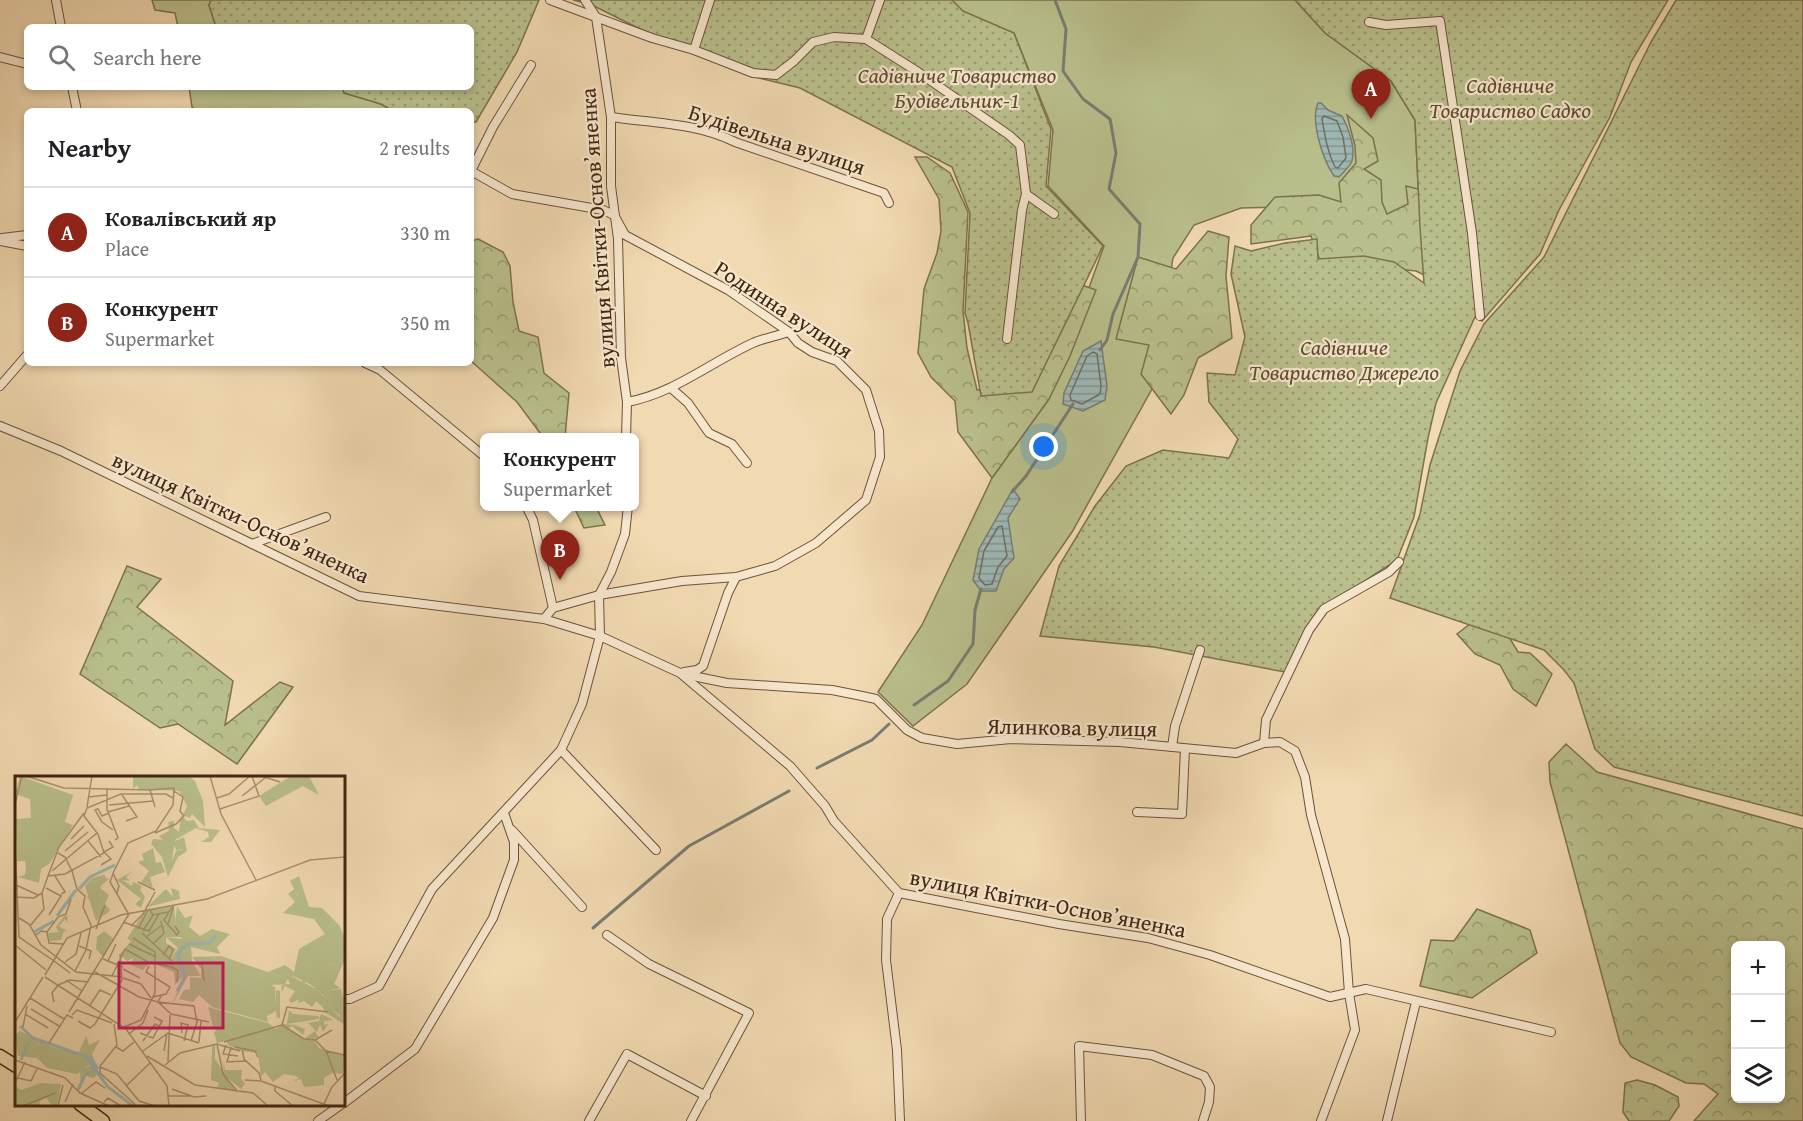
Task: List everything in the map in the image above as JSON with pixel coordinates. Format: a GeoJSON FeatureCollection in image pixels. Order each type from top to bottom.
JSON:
{"type":"FeatureCollection","features":[{"type":"Feature","properties":{"kind":"main road"},"geometry":{"type":"LineString","coordinates":[[0,1056],[15,1065]]}},
{"type":"Feature","properties":{"kind":"main road"},"geometry":{"type":"LineString","coordinates":[[88,1106],[103,1121]]}},
{"type":"Feature","properties":{"kind":"street"},"geometry":{"type":"LineString","coordinates":[[56,0],[60,24]]}},
{"type":"Feature","properties":{"kind":"street"},"geometry":{"type":"LineString","coordinates":[[550,0],[753,73],[776,75],[813,42],[834,37],[866,39],[1009,135],[1020,145],[1026,194],[1022,210],[1007,339]]}},
{"type":"Feature","properties":{"kind":"street"},"geometry":{"type":"LineString","coordinates":[[585,0],[596,17]]}},
{"type":"Feature","properties":{"kind":"street"},"geometry":{"type":"LineString","coordinates":[[694,50],[710,0]]}},
{"type":"Feature","properties":{"kind":"street"},"geometry":{"type":"LineString","coordinates":[[866,39],[880,0]]}},
{"type":"Feature","properties":{"kind":"street","name":"вулиця Квітки-Основʼяненка"},"geometry":{"type":"LineString","coordinates":[[596,17],[611,117],[611,186],[618,239],[621,358],[627,402],[626,433]]}},
{"type":"Feature","properties":{"kind":"street"},"geometry":{"type":"LineString","coordinates":[[1369,22],[1386,25],[1440,21],[1473,233],[1480,316]]}},
{"type":"Feature","properties":{"kind":"street"},"geometry":{"type":"LineString","coordinates":[[0,57],[24,63]]}},
{"type":"Feature","properties":{"kind":"street"},"geometry":{"type":"LineString","coordinates":[[474,165],[493,127],[531,65]]}},
{"type":"Feature","properties":{"kind":"street"},"geometry":{"type":"LineString","coordinates":[[73,90],[76,108]]}},
{"type":"Feature","properties":{"kind":"street","name":"Будівельна вулиця"},"geometry":{"type":"LineString","coordinates":[[611,117],[676,125],[722,136],[884,193],[889,203]]}},
{"type":"Feature","properties":{"kind":"street"},"geometry":{"type":"LineString","coordinates":[[474,173],[512,194],[592,207],[614,215]]}},
{"type":"Feature","properties":{"kind":"street"},"geometry":{"type":"LineString","coordinates":[[1026,194],[1054,214]]}},
{"type":"Feature","properties":{"kind":"street","name":"Родинна вулиця"},"geometry":{"type":"LineString","coordinates":[[553,608],[599,594],[682,581],[736,577],[775,566],[816,543],[866,501],[880,457],[879,431],[866,390],[837,361],[812,352],[798,343],[789,332],[729,290],[625,235],[614,215]]}},
{"type":"Feature","properties":{"kind":"street"},"geometry":{"type":"LineString","coordinates":[[0,240],[24,236]]}},
{"type":"Feature","properties":{"kind":"street"},"geometry":{"type":"LineString","coordinates":[[0,240],[24,245]]}},
{"type":"Feature","properties":{"kind":"street"},"geometry":{"type":"LineString","coordinates":[[627,402],[641,400],[671,388],[755,342],[789,332]]}},
{"type":"Feature","properties":{"kind":"street"},"geometry":{"type":"LineString","coordinates":[[0,386],[24,358]]}},
{"type":"Feature","properties":{"kind":"street"},"geometry":{"type":"LineString","coordinates":[[371,366],[380,370],[480,453]]}},
{"type":"Feature","properties":{"kind":"street"},"geometry":{"type":"LineString","coordinates":[[671,388],[688,403],[709,433],[732,444],[747,463]]}},
{"type":"Feature","properties":{"kind":"street","name":"вулиця Квітки-Основʼяненка"},"geometry":{"type":"LineString","coordinates":[[0,426],[61,451],[359,596],[544,619],[600,636],[680,673],[727,683],[832,690],[876,699],[907,730],[922,738]]}},
{"type":"Feature","properties":{"kind":"street"},"geometry":{"type":"LineString","coordinates":[[528,511],[533,520],[553,608],[544,619]]}},
{"type":"Feature","properties":{"kind":"street"},"geometry":{"type":"LineString","coordinates":[[345,999],[379,986],[432,889],[561,750],[582,704],[600,636],[599,594],[611,572],[625,534],[628,511]]}},
{"type":"Feature","properties":{"kind":"street"},"geometry":{"type":"LineString","coordinates":[[252,544],[326,517]]}},
{"type":"Feature","properties":{"kind":"street"},"geometry":{"type":"LineString","coordinates":[[1321,1121],[1355,1030],[1349,993],[1345,939],[1311,816],[1305,777],[1294,751],[1280,742],[1264,743],[1266,720],[1309,630],[1324,609],[1389,572],[1399,562]]}},
{"type":"Feature","properties":{"kind":"street"},"geometry":{"type":"LineString","coordinates":[[680,673],[697,670],[703,666],[728,593],[736,577]]}},
{"type":"Feature","properties":{"kind":"street"},"geometry":{"type":"LineString","coordinates":[[1172,747],[1175,726],[1200,650]]}},
{"type":"Feature","properties":{"kind":"street","name":"вулиця Квітки-Основʼяненка"},"geometry":{"type":"LineString","coordinates":[[680,673],[790,766],[825,806],[834,821],[899,893],[1059,924],[1148,938],[1210,955],[1330,997],[1366,989],[1551,1032]]}},
{"type":"Feature","properties":{"kind":"street","name":"Ялинкова вулиця"},"geometry":{"type":"LineString","coordinates":[[922,738],[957,744],[1011,739],[1120,742],[1185,750],[1236,753],[1264,743]]}},
{"type":"Feature","properties":{"kind":"street"},"geometry":{"type":"LineString","coordinates":[[561,750],[656,850]]}},
{"type":"Feature","properties":{"kind":"street","name":"Ялинкова вулиця"},"geometry":{"type":"LineString","coordinates":[[1137,812],[1182,814],[1185,750]]}},
{"type":"Feature","properties":{"kind":"street"},"geometry":{"type":"LineString","coordinates":[[345,1102],[415,1049],[493,918],[514,860],[514,842],[504,813]]}},
{"type":"Feature","properties":{"kind":"street"},"geometry":{"type":"LineString","coordinates":[[509,826],[582,907]]}},
{"type":"Feature","properties":{"kind":"street"},"geometry":{"type":"LineString","coordinates":[[899,893],[887,919],[886,960],[897,1050],[900,1121]]}},
{"type":"Feature","properties":{"kind":"street"},"geometry":{"type":"LineString","coordinates":[[607,935],[649,963],[749,1013],[691,1121]]}},
{"type":"Feature","properties":{"kind":"street"},"geometry":{"type":"LineString","coordinates":[[1387,1121],[1416,1002]]}},
{"type":"Feature","properties":{"kind":"street"},"geometry":{"type":"LineString","coordinates":[[1081,1121],[1079,1046],[1152,1055],[1204,1076],[1210,1087],[1209,1102],[1203,1121]]}},
{"type":"Feature","properties":{"kind":"street"},"geometry":{"type":"LineString","coordinates":[[589,1121],[627,1054],[706,1096]]}},
{"type":"Feature","properties":{"kind":"street"},"geometry":{"type":"LineString","coordinates":[[318,1121],[340,1106]]}},
{"type":"Feature","properties":{"kind":"green space"},"geometry":{"type":"Polygon","coordinates":[[[152,0],[211,0],[209,5],[215,24],[177,24],[175,13],[155,10],[152,0]]]}},
{"type":"Feature","properties":{"kind":"green space"},"geometry":{"type":"Polygon","coordinates":[[[211,0],[539,0],[517,52],[476,122],[474,122],[474,108],[388,108],[344,93],[343,90],[474,90],[474,24],[215,24],[209,5],[211,0]]]}},
{"type":"Feature","properties":{"kind":"green space","name":"Садівниче Товариство Будівельник-1"},"geometry":{"type":"Polygon","coordinates":[[[573,0],[952,0],[963,11],[1014,33],[1051,129],[1046,186],[1103,246],[1032,392],[981,396],[965,313],[970,213],[952,167],[800,88],[759,78],[642,30],[590,4],[573,0]]]}},
{"type":"Feature","properties":{"kind":"green space"},"geometry":{"type":"Polygon","coordinates":[[[948,0],[1295,0],[1325,33],[1391,81],[1415,120],[1420,227],[1322,206],[1241,208],[1194,225],[1173,258],[1152,389],[1072,532],[967,684],[913,726],[878,692],[922,625],[992,478],[1049,399],[1104,246],[1048,186],[1053,130],[1014,33],[959,10],[948,0]]]}},
{"type":"Feature","properties":{"kind":"green space","name":"Садівниче Товариство Джерело"},"geometry":{"type":"Polygon","coordinates":[[[1295,0],[1668,0],[1631,62],[1610,117],[1559,210],[1540,254],[1482,321],[1475,317],[1436,403],[1414,517],[1397,560],[1323,608],[1290,673],[1154,647],[1040,636],[1059,566],[1095,506],[1126,466],[1163,450],[1229,458],[1238,439],[1209,402],[1207,373],[1235,375],[1245,337],[1231,274],[1235,246],[1251,251],[1317,239],[1318,259],[1364,256],[1394,262],[1424,283],[1415,120],[1391,81],[1325,33],[1295,0]]]}},
{"type":"Feature","properties":{"kind":"green space"},"geometry":{"type":"Polygon","coordinates":[[[1676,0],[1803,0],[1803,816],[1614,767],[1595,749],[1574,683],[1544,650],[1390,598],[1420,514],[1430,465],[1460,371],[1484,324],[1544,257],[1651,42],[1676,0]]]}},
{"type":"Feature","properties":{"kind":"green space"},"geometry":{"type":"Polygon","coordinates":[[[189,90],[343,90],[344,93],[388,108],[193,108],[189,90]]]}},
{"type":"Feature","properties":{"kind":"green space"},"geometry":{"type":"Polygon","coordinates":[[[1347,115],[1373,138],[1378,161],[1364,169],[1381,180],[1382,202],[1387,214],[1408,204],[1406,186],[1430,192],[1439,282],[1416,271],[1380,267],[1322,266],[1311,236],[1251,244],[1251,225],[1275,197],[1319,195],[1341,202],[1339,183],[1356,163],[1355,146],[1347,115]]]}},
{"type":"Feature","properties":{"kind":"green space"},"geometry":{"type":"Polygon","coordinates":[[[915,157],[927,157],[950,173],[968,212],[963,311],[967,348],[977,390],[1001,388],[1079,284],[1096,290],[1070,356],[1049,399],[992,478],[958,432],[955,401],[931,377],[918,353],[924,289],[937,253],[941,231],[939,199],[915,157]]]}},
{"type":"Feature","properties":{"kind":"green space"},"geometry":{"type":"Polygon","coordinates":[[[1208,231],[1229,237],[1226,276],[1232,338],[1198,358],[1184,395],[1171,414],[1141,374],[1149,345],[1116,339],[1138,257],[1176,269],[1208,231]]]}},
{"type":"Feature","properties":{"kind":"green space"},"geometry":{"type":"Polygon","coordinates":[[[478,239],[503,252],[510,266],[513,302],[519,331],[538,337],[544,373],[569,393],[565,433],[540,433],[517,402],[474,364],[474,240],[478,239]]]}},
{"type":"Feature","properties":{"kind":"green space"},"geometry":{"type":"Polygon","coordinates":[[[576,511],[598,511],[605,525],[584,528],[576,511]]]}},
{"type":"Feature","properties":{"kind":"green space"},"geometry":{"type":"Polygon","coordinates":[[[127,566],[161,579],[137,607],[233,681],[225,725],[280,682],[293,687],[237,764],[178,724],[160,728],[80,674],[127,566]]]}},
{"type":"Feature","properties":{"kind":"green space"},"geometry":{"type":"Polygon","coordinates":[[[1475,620],[1506,632],[1518,652],[1530,653],[1552,674],[1536,706],[1513,689],[1500,665],[1475,654],[1457,634],[1475,620]]]}},
{"type":"Feature","properties":{"kind":"green space"},"geometry":{"type":"Polygon","coordinates":[[[1566,744],[1597,772],[1803,829],[1803,1121],[1694,1121],[1718,1094],[1704,1084],[1686,1083],[1631,1057],[1620,1043],[1550,782],[1549,762],[1566,744]]]}},
{"type":"Feature","properties":{"kind":"green space"},"geometry":{"type":"Polygon","coordinates":[[[1477,909],[1530,930],[1537,953],[1472,998],[1420,986],[1431,940],[1454,941],[1477,909]]]}},
{"type":"Feature","properties":{"kind":"green space"},"geometry":{"type":"Polygon","coordinates":[[[1637,1080],[1655,1085],[1678,1097],[1679,1106],[1669,1121],[1629,1121],[1623,1112],[1625,1083],[1637,1080]]]}},
{"type":"Feature","properties":{"kind":"water"},"geometry":{"type":"Polygon","coordinates":[[[1318,103],[1342,116],[1351,138],[1352,161],[1339,177],[1334,176],[1322,151],[1316,120],[1318,103]]]}},
{"type":"Feature","properties":{"kind":"water"},"geometry":{"type":"Polygon","coordinates":[[[1101,341],[1107,386],[1105,400],[1083,411],[1063,404],[1064,393],[1083,351],[1101,341]]]}},
{"type":"Feature","properties":{"kind":"water"},"geometry":{"type":"Polygon","coordinates":[[[1013,489],[1020,499],[1008,518],[1014,558],[1004,569],[996,591],[981,591],[973,580],[979,549],[1013,489]]]}},
{"type":"Feature","properties":{"kind":"waterway"},"geometry":{"type":"LineString","coordinates":[[1055,0],[1066,29],[1063,71],[1083,99],[1110,119],[1116,153],[1109,189],[1140,224],[1138,257],[1113,314],[1107,340],[1100,350]]}},
{"type":"Feature","properties":{"kind":"waterway"},"geometry":{"type":"LineString","coordinates":[[1012,492],[1026,476],[1073,404]]}},
{"type":"Feature","properties":{"kind":"waterway"},"geometry":{"type":"LineString","coordinates":[[914,705],[948,681],[973,644],[975,610],[981,589]]}},
{"type":"Feature","properties":{"kind":"waterway"},"geometry":{"type":"LineString","coordinates":[[817,768],[872,740],[889,724]]}},
{"type":"Feature","properties":{"kind":"waterway"},"geometry":{"type":"LineString","coordinates":[[593,928],[689,846],[789,791]]}},
{"type":"Feature","properties":{"kind":"place","name":"Ковалівський яр"},"geometry":{"type":"Point","coordinates":[1371,119]}},
{"type":"Feature","properties":{"kind":"place","name":"Конкурент"},"geometry":{"type":"Point","coordinates":[560,580]}},
{"type":"Feature","properties":{"kind":"park label","name":"Садівниче Товариство Садко"},"geometry":{"type":"Point","coordinates":[1510,98]}}]}
